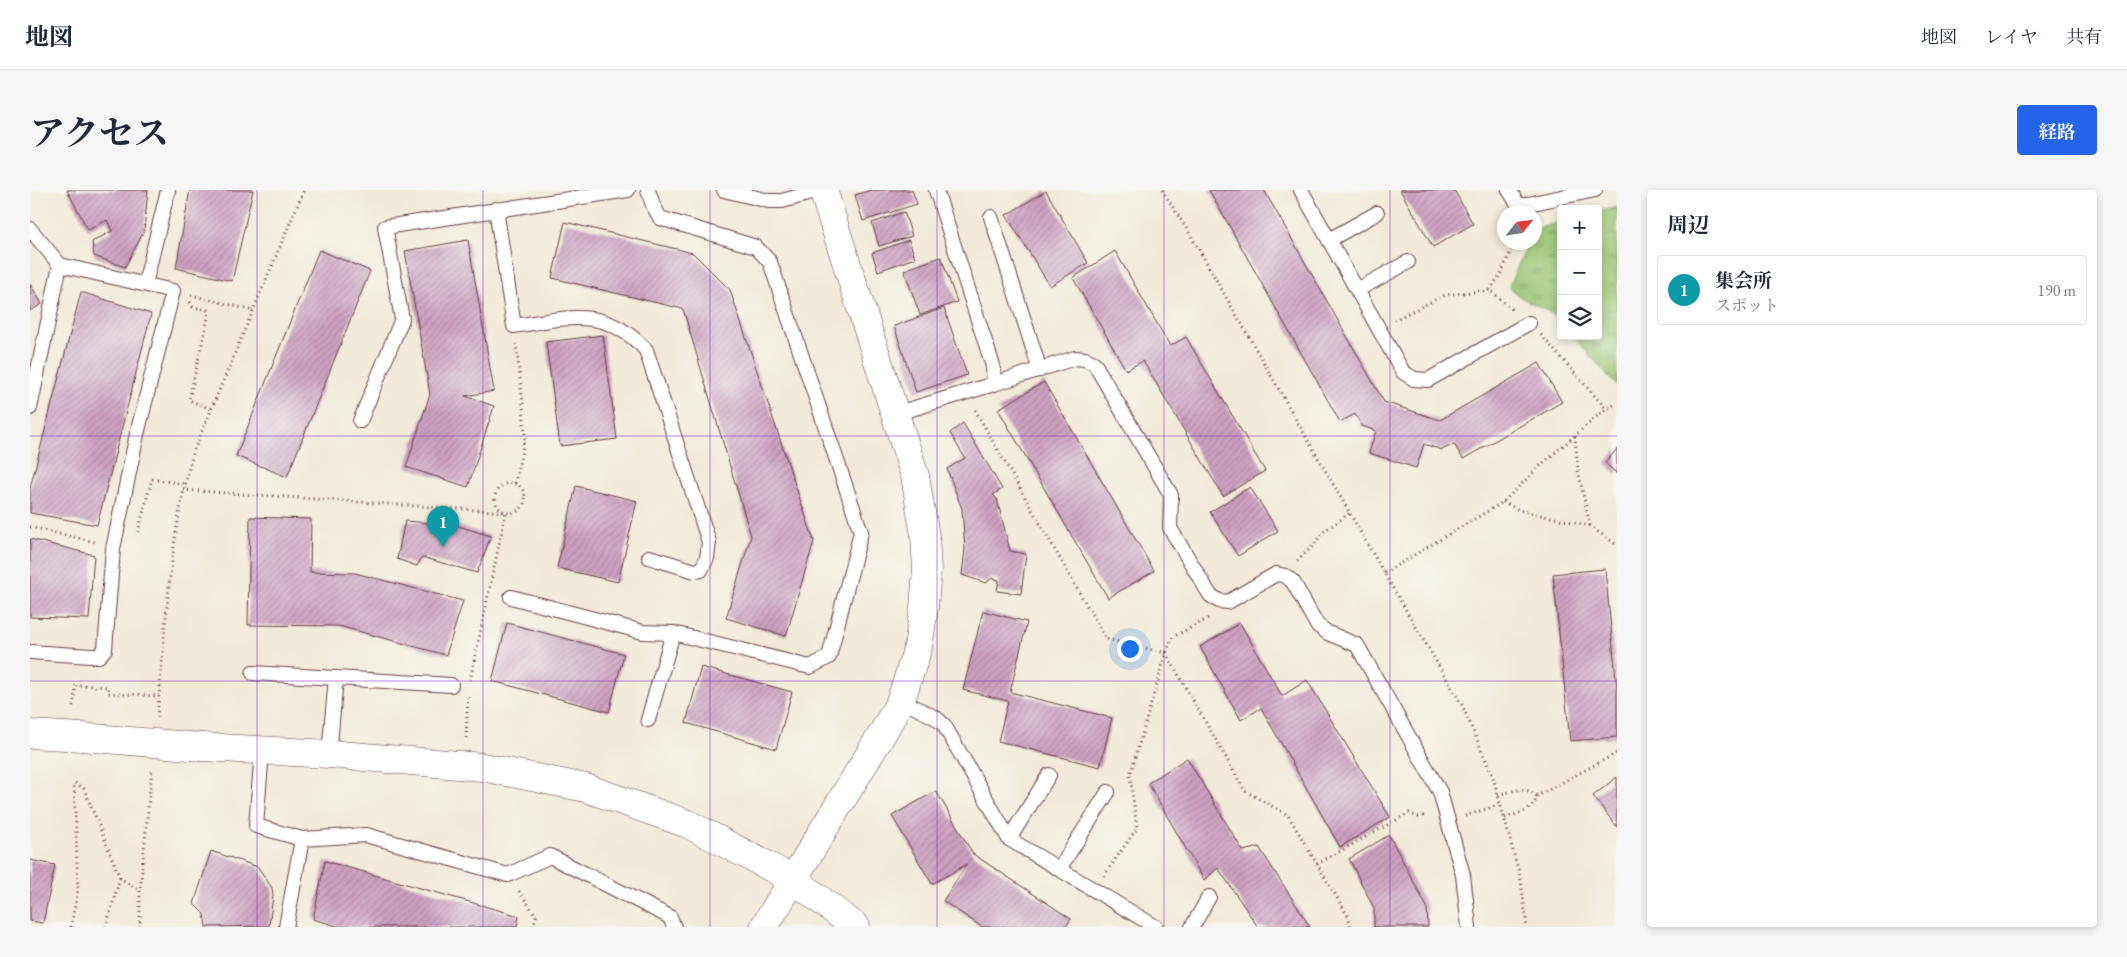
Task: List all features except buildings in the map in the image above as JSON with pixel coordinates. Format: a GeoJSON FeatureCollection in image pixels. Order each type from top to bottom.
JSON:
{"type":"FeatureCollection","features":[{"type":"Feature","properties":{"kind":"street"},"geometry":{"type":"LineString","coordinates":[[764,927],[878,743],[901,700],[918,647],[924,608],[927,569],[925,536],[915,476],[822,190]]}},
{"type":"Feature","properties":{"kind":"street"},"geometry":{"type":"LineString","coordinates":[[30,734],[262,751],[330,754],[482,767],[586,788],[688,824],[793,880],[856,927]]}},
{"type":"Feature","properties":{"kind":"lane"},"geometry":{"type":"LineString","coordinates":[[145,284],[168,190]]}},
{"type":"Feature","properties":{"kind":"lane"},"geometry":{"type":"LineString","coordinates":[[360,421],[402,320],[385,227],[628,190]]}},
{"type":"Feature","properties":{"kind":"lane"},"geometry":{"type":"LineString","coordinates":[[511,597],[643,632],[673,633],[810,667],[829,656],[862,532],[770,262],[756,247],[660,218],[652,205],[648,190]]}},
{"type":"Feature","properties":{"kind":"lane"},"geometry":{"type":"LineString","coordinates":[[724,190],[769,201],[782,201],[822,190]]}},
{"type":"Feature","properties":{"kind":"lane"},"geometry":{"type":"LineString","coordinates":[[936,190],[993,366],[994,384]]}},
{"type":"Feature","properties":{"kind":"lane"},"geometry":{"type":"LineString","coordinates":[[1301,190],[1404,372],[1414,380],[1428,380],[1533,326]]}},
{"type":"Feature","properties":{"kind":"lane"},"geometry":{"type":"LineString","coordinates":[[1509,190],[1519,206],[1595,190]]}},
{"type":"Feature","properties":{"kind":"lane"},"geometry":{"type":"LineString","coordinates":[[496,209],[514,326],[585,317],[623,330],[636,339],[646,350],[709,542],[707,558],[701,570],[695,571],[649,557]]}},
{"type":"Feature","properties":{"kind":"lane"},"geometry":{"type":"LineString","coordinates":[[1329,240],[1377,213]]}},
{"type":"Feature","properties":{"kind":"lane"},"geometry":{"type":"LineString","coordinates":[[991,217],[1040,370]]}},
{"type":"Feature","properties":{"kind":"lane"},"geometry":{"type":"LineString","coordinates":[[30,229],[60,266],[145,284],[173,292],[137,434],[113,548],[105,649],[99,656],[30,652]]}},
{"type":"Feature","properties":{"kind":"lane"},"geometry":{"type":"LineString","coordinates":[[1357,290],[1408,262]]}},
{"type":"Feature","properties":{"kind":"lane"},"geometry":{"type":"LineString","coordinates":[[30,408],[34,372],[60,266]]}},
{"type":"Feature","properties":{"kind":"lane"},"geometry":{"type":"LineString","coordinates":[[896,414],[1075,358],[1085,359],[1094,363],[1172,495],[1170,528],[1213,599],[1228,602],[1276,574],[1286,576],[1293,582],[1317,625],[1328,634],[1358,645],[1440,792],[1462,875],[1469,927]]}},
{"type":"Feature","properties":{"kind":"lane"},"geometry":{"type":"LineString","coordinates":[[648,720],[673,633]]}},
{"type":"Feature","properties":{"kind":"lane"},"geometry":{"type":"LineString","coordinates":[[253,673],[451,686]]}},
{"type":"Feature","properties":{"kind":"lane"},"geometry":{"type":"LineString","coordinates":[[330,754],[336,678]]}},
{"type":"Feature","properties":{"kind":"lane"},"geometry":{"type":"LineString","coordinates":[[901,700],[936,718],[944,725],[1009,839],[1156,927]]}},
{"type":"Feature","properties":{"kind":"lane"},"geometry":{"type":"LineString","coordinates":[[262,751],[256,826],[302,838],[366,835],[508,875],[550,856],[670,917],[674,927]]}},
{"type":"Feature","properties":{"kind":"lane"},"geometry":{"type":"LineString","coordinates":[[1009,839],[1049,775]]}},
{"type":"Feature","properties":{"kind":"lane"},"geometry":{"type":"LineString","coordinates":[[1059,868],[1108,792]]}},
{"type":"Feature","properties":{"kind":"lane"},"geometry":{"type":"LineString","coordinates":[[286,927],[302,838]]}},
{"type":"Feature","properties":{"kind":"lane"},"geometry":{"type":"LineString","coordinates":[[1192,927],[1209,897]]}},
{"type":"Feature","properties":{"kind":"path"},"geometry":{"type":"LineString","coordinates":[[156,726],[174,549],[184,484],[194,450],[304,190]]}},
{"type":"Feature","properties":{"kind":"path"},"geometry":{"type":"LineString","coordinates":[[1162,190],[1190,234],[1384,573],[1462,705],[1493,777],[1501,804],[1521,880],[1527,927]]}},
{"type":"Feature","properties":{"kind":"path"},"geometry":{"type":"LineString","coordinates":[[1379,329],[1424,304],[1445,295],[1490,290],[1501,273],[1511,250]]}},
{"type":"Feature","properties":{"kind":"path"},"geometry":{"type":"LineString","coordinates":[[188,294],[193,307],[207,310],[209,313],[189,400],[211,410]]}},
{"type":"Feature","properties":{"kind":"path"},"geometry":{"type":"LineString","coordinates":[[204,298],[254,311]]}},
{"type":"Feature","properties":{"kind":"path"},"geometry":{"type":"LineString","coordinates":[[514,326],[525,436],[515,483]]}},
{"type":"Feature","properties":{"kind":"path"},"geometry":{"type":"LineString","coordinates":[[1533,326],[1606,410]]}},
{"type":"Feature","properties":{"kind":"path"},"geometry":{"type":"LineString","coordinates":[[1384,573],[1503,502],[1575,435],[1617,402]]}},
{"type":"Feature","properties":{"kind":"path"},"geometry":{"type":"LineString","coordinates":[[973,407],[1106,639],[1166,653],[1246,791],[1288,815],[1349,918],[1350,927]]}},
{"type":"Feature","properties":{"kind":"path"},"geometry":{"type":"LineString","coordinates":[[1575,435],[1578,470],[1590,526]]}},
{"type":"Feature","properties":{"kind":"path"},"geometry":{"type":"LineString","coordinates":[[137,536],[152,479],[184,484]]}},
{"type":"Feature","properties":{"kind":"path"},"geometry":{"type":"LineString","coordinates":[[183,490],[513,513],[524,506],[524,491],[515,483],[504,484],[499,487],[496,494],[498,506],[506,512]]}},
{"type":"Feature","properties":{"kind":"path"},"geometry":{"type":"LineString","coordinates":[[1503,502],[1519,510],[1590,526],[1617,545]]}},
{"type":"Feature","properties":{"kind":"path"},"geometry":{"type":"LineString","coordinates":[[466,738],[468,688],[506,512]]}},
{"type":"Feature","properties":{"kind":"path"},"geometry":{"type":"LineString","coordinates":[[1286,576],[1294,563],[1313,546],[1323,532],[1350,513]]}},
{"type":"Feature","properties":{"kind":"path"},"geometry":{"type":"LineString","coordinates":[[30,528],[85,540]]}},
{"type":"Feature","properties":{"kind":"path"},"geometry":{"type":"LineString","coordinates":[[1094,890],[1137,828],[1130,775],[1166,653],[1173,637],[1212,617]]}},
{"type":"Feature","properties":{"kind":"path"},"geometry":{"type":"LineString","coordinates":[[73,706],[76,685],[108,687],[108,693],[159,696]]}},
{"type":"Feature","properties":{"kind":"path"},"geometry":{"type":"LineString","coordinates":[[1505,818],[1531,808],[1535,804],[1537,796],[1617,753]]}},
{"type":"Feature","properties":{"kind":"path"},"geometry":{"type":"LineString","coordinates":[[140,927],[140,891],[153,764]]}},
{"type":"Feature","properties":{"kind":"path"},"geometry":{"type":"LineString","coordinates":[[71,927],[78,889],[74,783],[84,789],[120,878],[140,891]]}},
{"type":"Feature","properties":{"kind":"path"},"geometry":{"type":"LineString","coordinates":[[1498,795],[1521,789],[1530,790],[1537,796]]}},
{"type":"Feature","properties":{"kind":"path"},"geometry":{"type":"LineString","coordinates":[[1317,864],[1409,813],[1418,817],[1446,815],[1501,804]]}},
{"type":"Feature","properties":{"kind":"path"},"geometry":{"type":"LineString","coordinates":[[508,875],[536,916],[534,927]]}},
{"type":"Feature","properties":{"kind":"path"},"geometry":{"type":"LineString","coordinates":[[106,927],[120,878]]}},
{"type":"Feature","properties":{"kind":"green space"},"geometry":{"type":"Polygon","coordinates":[[[1617,207],[1617,386],[1577,340],[1602,340],[1602,211],[1617,207]]]}},
{"type":"Feature","properties":{"kind":"green space"},"geometry":{"type":"Polygon","coordinates":[[[1557,223],[1557,318],[1548,311],[1520,297],[1509,286],[1525,250],[1542,250],[1542,227],[1557,223]]]}},
{"type":"Feature","properties":{"kind":"place","name":"集会所"},"geometry":{"type":"Point","coordinates":[443,547]}}]}
